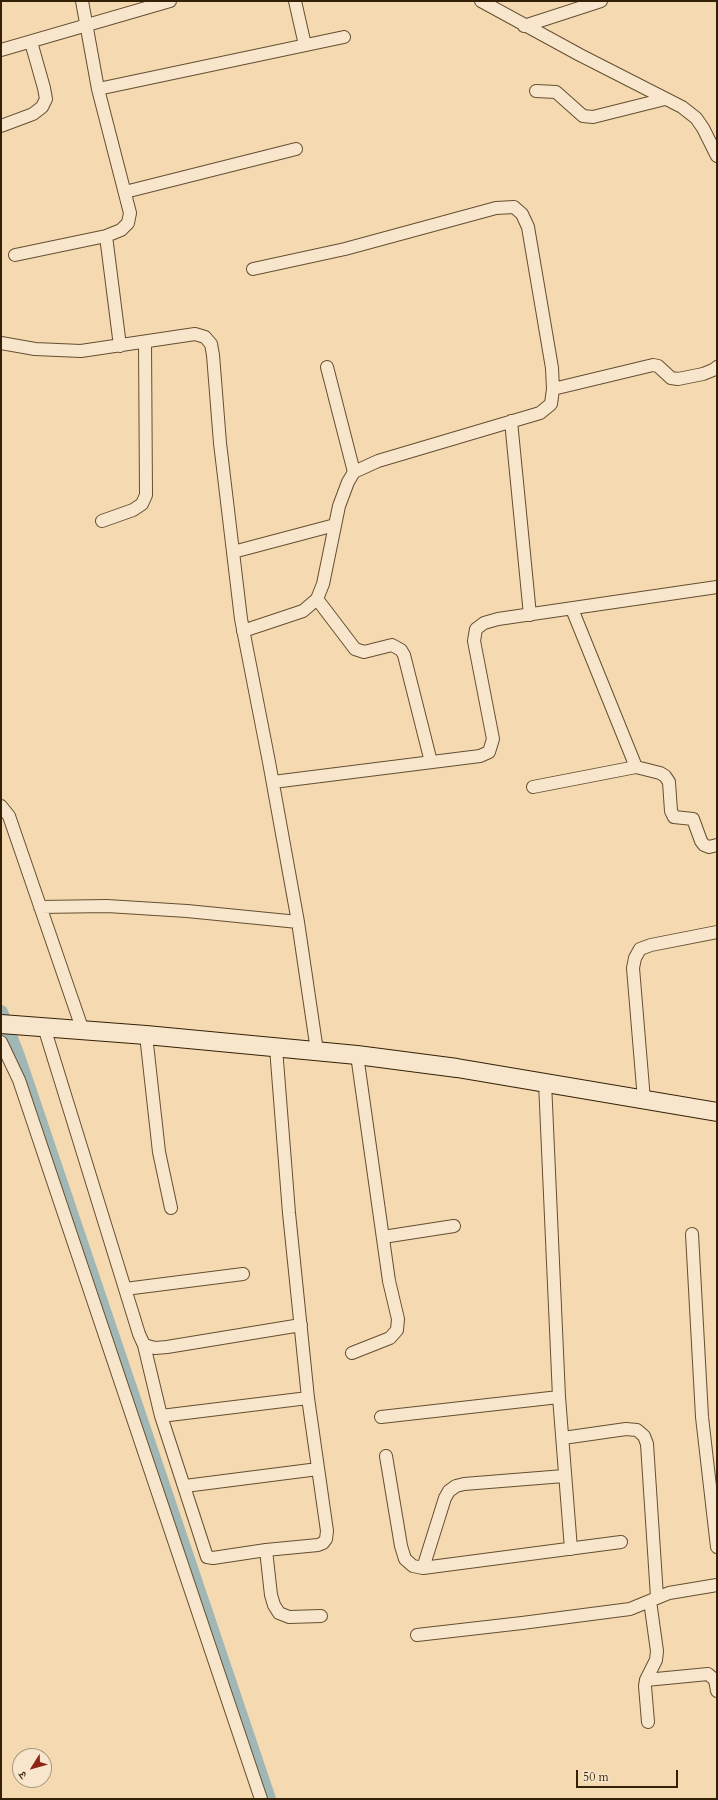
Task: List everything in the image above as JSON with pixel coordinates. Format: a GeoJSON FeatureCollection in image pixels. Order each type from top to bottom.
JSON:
{"type":"FeatureCollection","features":[{"type":"Feature","properties":{"kind":"main road"},"geometry":{"type":"LineString","coordinates":[[1,1024],[146,1035],[357,1055],[457,1068],[717,1112]]}},
{"type":"Feature","properties":{"kind":"street"},"geometry":{"type":"LineString","coordinates":[[15,255],[106,236],[121,230],[128,223],[130,213],[98,89],[82,1]]}},
{"type":"Feature","properties":{"kind":"street"},"geometry":{"type":"LineString","coordinates":[[1,50],[170,1]]}},
{"type":"Feature","properties":{"kind":"street"},"geometry":{"type":"LineString","coordinates":[[295,1],[305,45]]}},
{"type":"Feature","properties":{"kind":"street"},"geometry":{"type":"LineString","coordinates":[[481,1],[524,26],[682,107],[696,118],[703,128],[717,156]]}},
{"type":"Feature","properties":{"kind":"street"},"geometry":{"type":"LineString","coordinates":[[524,26],[601,1]]}},
{"type":"Feature","properties":{"kind":"street"},"geometry":{"type":"LineString","coordinates":[[98,89],[344,37]]}},
{"type":"Feature","properties":{"kind":"street"},"geometry":{"type":"LineString","coordinates":[[1,126],[33,114],[42,107],[46,99],[31,42]]}},
{"type":"Feature","properties":{"kind":"street"},"geometry":{"type":"LineString","coordinates":[[536,91],[556,92],[583,116],[593,117],[665,99]]}},
{"type":"Feature","properties":{"kind":"street"},"geometry":{"type":"LineString","coordinates":[[125,192],[296,149]]}},
{"type":"Feature","properties":{"kind":"street"},"geometry":{"type":"LineString","coordinates":[[243,631],[303,611],[317,599],[323,584],[339,506],[348,482],[354,472],[378,461],[540,413],[550,404],[553,389],[552,368],[528,227],[522,214],[514,207],[496,208],[345,248],[253,269]]}},
{"type":"Feature","properties":{"kind":"street"},"geometry":{"type":"LineString","coordinates":[[106,236],[120,346]]}},
{"type":"Feature","properties":{"kind":"street"},"geometry":{"type":"LineString","coordinates":[[1,343],[35,349],[81,351],[196,334],[205,337],[211,344],[220,444],[243,631],[273,782],[298,922],[317,1051]]}},
{"type":"Feature","properties":{"kind":"street"},"geometry":{"type":"LineString","coordinates":[[102,521],[133,510],[142,504],[146,495],[144,342]]}},
{"type":"Feature","properties":{"kind":"street"},"geometry":{"type":"LineString","coordinates":[[553,389],[653,365],[658,366],[671,378],[678,379],[703,374],[717,367]]}},
{"type":"Feature","properties":{"kind":"street"},"geometry":{"type":"LineString","coordinates":[[326,367],[354,472]]}},
{"type":"Feature","properties":{"kind":"street"},"geometry":{"type":"LineString","coordinates":[[511,421],[530,615]]}},
{"type":"Feature","properties":{"kind":"street"},"geometry":{"type":"LineString","coordinates":[[233,552],[335,525]]}},
{"type":"Feature","properties":{"kind":"street"},"geometry":{"type":"LineString","coordinates":[[273,782],[480,756],[489,752],[493,739],[474,641],[476,629],[484,623],[717,587]]}},
{"type":"Feature","properties":{"kind":"street"},"geometry":{"type":"LineString","coordinates":[[317,599],[355,650],[364,652],[392,645],[402,650],[431,762]]}},
{"type":"Feature","properties":{"kind":"street"},"geometry":{"type":"LineString","coordinates":[[572,609],[636,767]]}},
{"type":"Feature","properties":{"kind":"street"},"geometry":{"type":"LineString","coordinates":[[534,787],[636,767],[660,773],[665,776],[668,782],[671,811],[674,817],[693,819],[696,823],[701,841],[704,845],[709,847],[717,845]]}},
{"type":"Feature","properties":{"kind":"street"},"geometry":{"type":"LineString","coordinates":[[1,806],[9,816],[84,1031]]}},
{"type":"Feature","properties":{"kind":"street"},"geometry":{"type":"LineString","coordinates":[[40,907],[108,906],[187,911],[298,922]]}},
{"type":"Feature","properties":{"kind":"street"},"geometry":{"type":"LineString","coordinates":[[644,1100],[633,968],[635,958],[640,949],[651,945],[717,932]]}},
{"type":"Feature","properties":{"kind":"street"},"geometry":{"type":"LineString","coordinates":[[35,1027],[144,1345],[160,1416],[185,1486],[207,1556],[213,1558],[266,1550],[318,1545],[323,1543],[326,1538],[327,1531],[308,1398],[300,1325],[289,1213],[276,1048]]}},
{"type":"Feature","properties":{"kind":"street"},"geometry":{"type":"LineString","coordinates":[[146,1035],[159,1152],[171,1208]]}},
{"type":"Feature","properties":{"kind":"street"},"geometry":{"type":"LineString","coordinates":[[1,1042],[22,1088],[261,1799]]}},
{"type":"Feature","properties":{"kind":"street"},"geometry":{"type":"LineString","coordinates":[[352,1353],[390,1338],[397,1330],[398,1319],[389,1281],[357,1055]]}},
{"type":"Feature","properties":{"kind":"street"},"geometry":{"type":"LineString","coordinates":[[545,1082],[559,1397],[563,1438],[564,1476],[571,1549]]}},
{"type":"Feature","properties":{"kind":"street"},"geometry":{"type":"LineString","coordinates":[[383,1237],[454,1226]]}},
{"type":"Feature","properties":{"kind":"street"},"geometry":{"type":"LineString","coordinates":[[692,1234],[702,1417],[717,1547]]}},
{"type":"Feature","properties":{"kind":"street"},"geometry":{"type":"LineString","coordinates":[[125,1289],[242,1274]]}},
{"type":"Feature","properties":{"kind":"street"},"geometry":{"type":"LineString","coordinates":[[144,1345],[155,1348],[167,1347],[300,1325]]}},
{"type":"Feature","properties":{"kind":"street"},"geometry":{"type":"LineString","coordinates":[[381,1418],[559,1397]]}},
{"type":"Feature","properties":{"kind":"street"},"geometry":{"type":"LineString","coordinates":[[160,1416],[308,1398]]}},
{"type":"Feature","properties":{"kind":"street"},"geometry":{"type":"LineString","coordinates":[[563,1438],[637,1430],[644,1436],[647,1444],[653,1599],[658,1651],[656,1660],[646,1680],[648,1722]]}},
{"type":"Feature","properties":{"kind":"street"},"geometry":{"type":"LineString","coordinates":[[386,1456],[401,1546],[405,1559],[413,1566],[423,1568],[621,1542]]}},
{"type":"Feature","properties":{"kind":"street"},"geometry":{"type":"LineString","coordinates":[[185,1486],[318,1469]]}},
{"type":"Feature","properties":{"kind":"street"},"geometry":{"type":"LineString","coordinates":[[423,1568],[445,1498],[449,1491],[456,1486],[564,1476]]}},
{"type":"Feature","properties":{"kind":"street"},"geometry":{"type":"LineString","coordinates":[[266,1550],[271,1595],[274,1605],[279,1613],[289,1617],[321,1616]]}},
{"type":"Feature","properties":{"kind":"street"},"geometry":{"type":"LineString","coordinates":[[418,1635],[630,1609],[669,1593],[717,1584]]}},
{"type":"Feature","properties":{"kind":"street"},"geometry":{"type":"LineString","coordinates":[[646,1680],[708,1674],[715,1680],[717,1691]]}},
{"type":"Feature","properties":{"kind":"waterway"},"geometry":{"type":"LineString","coordinates":[[1,1012],[18,1056],[269,1799]]}}]}
